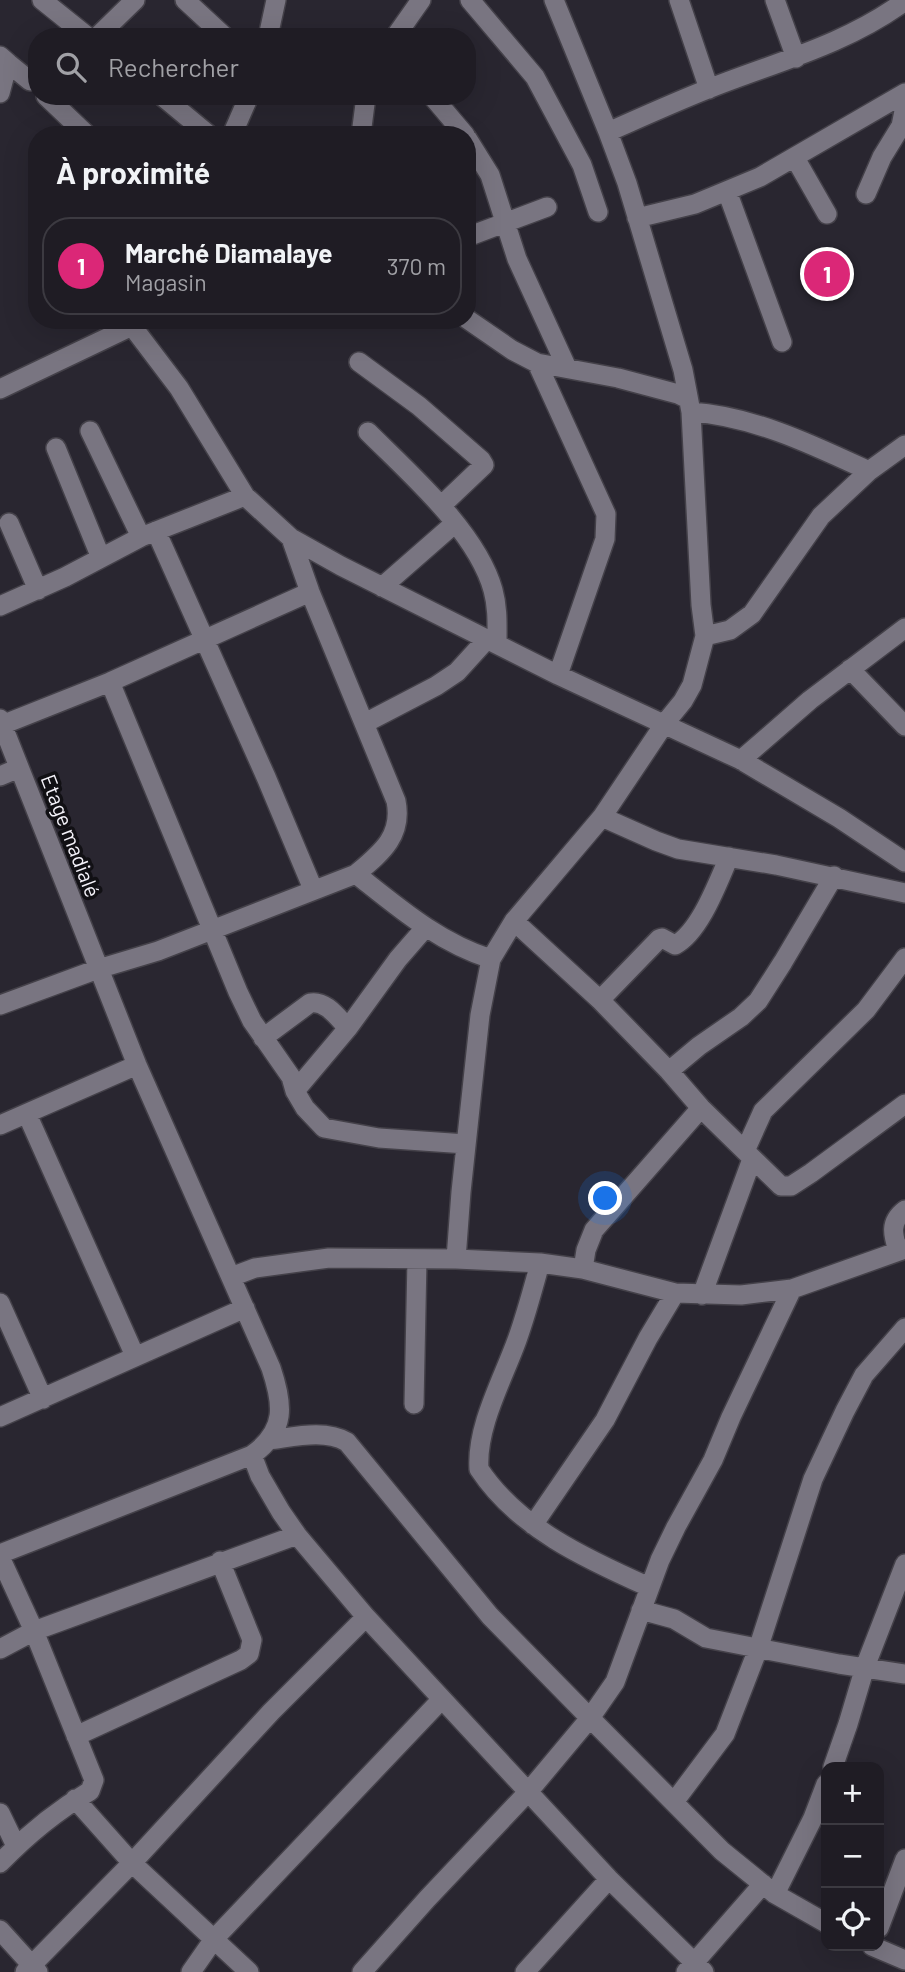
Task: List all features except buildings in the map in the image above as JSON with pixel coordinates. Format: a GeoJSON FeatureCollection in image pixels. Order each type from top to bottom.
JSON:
{"type":"FeatureCollection","features":[{"type":"Feature","properties":{"kind":"street"},"geometry":{"type":"LineString","coordinates":[[42,0],[77,28]]}},
{"type":"Feature","properties":{"kind":"street"},"geometry":{"type":"LineString","coordinates":[[98,28],[135,0]]}},
{"type":"Feature","properties":{"kind":"street"},"geometry":{"type":"LineString","coordinates":[[185,0],[215,28]]}},
{"type":"Feature","properties":{"kind":"street"},"geometry":{"type":"LineString","coordinates":[[270,28],[276,0]]}},
{"type":"Feature","properties":{"kind":"street"},"geometry":{"type":"LineString","coordinates":[[402,28],[422,0]]}},
{"type":"Feature","properties":{"kind":"street"},"geometry":{"type":"LineString","coordinates":[[470,0],[535,77],[576,153],[598,212]]}},
{"type":"Feature","properties":{"kind":"street"},"geometry":{"type":"LineString","coordinates":[[456,1259],[480,1015],[491,959],[514,921],[602,817],[665,723],[683,701],[692,685],[705,636],[689,405],[675,340],[608,132],[554,0]]}},
{"type":"Feature","properties":{"kind":"street"},"geometry":{"type":"LineString","coordinates":[[679,0],[709,89]]}},
{"type":"Feature","properties":{"kind":"street"},"geometry":{"type":"LineString","coordinates":[[775,0],[796,58]]}},
{"type":"Feature","properties":{"kind":"street"},"geometry":{"type":"LineString","coordinates":[[608,132],[846,36],[905,1]]}},
{"type":"Feature","properties":{"kind":"street"},"geometry":{"type":"LineString","coordinates":[[0,93],[4,60],[28,77]]}},
{"type":"Feature","properties":{"kind":"street"},"geometry":{"type":"LineString","coordinates":[[637,218],[695,204],[760,177],[905,93]]}},
{"type":"Feature","properties":{"kind":"street"},"geometry":{"type":"LineString","coordinates":[[55,105],[78,126]]}},
{"type":"Feature","properties":{"kind":"street"},"geometry":{"type":"LineString","coordinates":[[173,105],[198,126]]}},
{"type":"Feature","properties":{"kind":"street"},"geometry":{"type":"LineString","coordinates":[[236,126],[245,105]]}},
{"type":"Feature","properties":{"kind":"street"},"geometry":{"type":"LineString","coordinates":[[362,126],[365,105]]}},
{"type":"Feature","properties":{"kind":"street"},"geometry":{"type":"LineString","coordinates":[[440,105],[458,126]]}},
{"type":"Feature","properties":{"kind":"street"},"geometry":{"type":"LineString","coordinates":[[866,194],[882,157],[901,126],[905,106]]}},
{"type":"Feature","properties":{"kind":"street"},"geometry":{"type":"LineString","coordinates":[[476,152],[490,175],[517,259],[567,368]]}},
{"type":"Feature","properties":{"kind":"street"},"geometry":{"type":"LineString","coordinates":[[795,158],[827,214]]}},
{"type":"Feature","properties":{"kind":"street"},"geometry":{"type":"LineString","coordinates":[[727,191],[782,342]]}},
{"type":"Feature","properties":{"kind":"street"},"geometry":{"type":"LineString","coordinates":[[476,233],[547,207]]}},
{"type":"Feature","properties":{"kind":"street"},"geometry":{"type":"LineString","coordinates":[[476,325],[512,350],[537,363],[651,387],[689,405],[787,435],[869,471]]}},
{"type":"Feature","properties":{"kind":"street"},"geometry":{"type":"LineString","coordinates":[[0,389],[122,329]]}},
{"type":"Feature","properties":{"kind":"street"},"geometry":{"type":"LineString","coordinates":[[138,329],[179,388],[245,496],[291,538],[558,675],[741,760],[839,818],[905,862]]}},
{"type":"Feature","properties":{"kind":"street"},"geometry":{"type":"LineString","coordinates":[[359,362],[419,406],[484,465],[441,506]]}},
{"type":"Feature","properties":{"kind":"street"},"geometry":{"type":"LineString","coordinates":[[537,363],[598,495],[607,522],[606,539],[558,675]]}},
{"type":"Feature","properties":{"kind":"street"},"geometry":{"type":"LineString","coordinates":[[90,431],[149,534],[203,639],[266,777],[313,890]]}},
{"type":"Feature","properties":{"kind":"street"},"geometry":{"type":"LineString","coordinates":[[365,723],[436,687],[457,672],[492,641],[498,613],[488,574],[473,546],[441,506],[368,432]]}},
{"type":"Feature","properties":{"kind":"street"},"geometry":{"type":"LineString","coordinates":[[705,636],[730,630],[752,614],[821,516],[869,471],[905,445]]}},
{"type":"Feature","properties":{"kind":"street"},"geometry":{"type":"LineString","coordinates":[[56,448],[101,558]]}},
{"type":"Feature","properties":{"kind":"street"},"geometry":{"type":"LineString","coordinates":[[0,606],[149,534],[245,496]]}},
{"type":"Feature","properties":{"kind":"street"},"geometry":{"type":"LineString","coordinates":[[9,523],[37,590]]}},
{"type":"Feature","properties":{"kind":"street"},"geometry":{"type":"LineString","coordinates":[[382,586],[454,524]]}},
{"type":"Feature","properties":{"kind":"street"},"geometry":{"type":"LineString","coordinates":[[0,1005],[213,931],[356,874],[391,839],[399,822],[396,801],[310,592],[291,538]]}},
{"type":"Feature","properties":{"kind":"street"},"geometry":{"type":"LineString","coordinates":[[1,722],[110,682],[310,592]]}},
{"type":"Feature","properties":{"kind":"street"},"geometry":{"type":"LineString","coordinates":[[741,760],[810,700],[905,628]]}},
{"type":"Feature","properties":{"kind":"street"},"geometry":{"type":"LineString","coordinates":[[850,670],[905,726]]}},
{"type":"Feature","properties":{"kind":"street"},"geometry":{"type":"LineString","coordinates":[[110,682],[238,992],[252,1021],[291,1077],[295,1091],[313,1118],[330,1130],[379,1138],[466,1144]]}},
{"type":"Feature","properties":{"kind":"street","name":"Etage madialé"},"geometry":{"type":"LineString","coordinates":[[1,722],[137,1065],[271,1368],[281,1406],[279,1420],[269,1440]]}},
{"type":"Feature","properties":{"kind":"street"},"geometry":{"type":"LineString","coordinates":[[0,776],[19,768]]}},
{"type":"Feature","properties":{"kind":"street"},"geometry":{"type":"LineString","coordinates":[[602,817],[678,849],[834,876],[905,893]]}},
{"type":"Feature","properties":{"kind":"street"},"geometry":{"type":"LineString","coordinates":[[600,1000],[659,939],[675,945],[684,939],[714,892],[729,857]]}},
{"type":"Feature","properties":{"kind":"street"},"geometry":{"type":"LineString","coordinates":[[356,874],[425,929],[468,951],[491,959]]}},
{"type":"Feature","properties":{"kind":"street"},"geometry":{"type":"LineString","coordinates":[[669,1071],[758,1001],[834,876]]}},
{"type":"Feature","properties":{"kind":"street"},"geometry":{"type":"LineString","coordinates":[[514,921],[600,1000],[701,1108],[781,1186],[790,1186],[905,1104]]}},
{"type":"Feature","properties":{"kind":"street"},"geometry":{"type":"LineString","coordinates":[[295,1091],[348,1028],[398,959],[425,929]]}},
{"type":"Feature","properties":{"kind":"street"},"geometry":{"type":"LineString","coordinates":[[702,1295],[763,1111],[860,1017],[905,958]]}},
{"type":"Feature","properties":{"kind":"street"},"geometry":{"type":"LineString","coordinates":[[263,1038],[316,1001],[326,1006],[348,1028]]}},
{"type":"Feature","properties":{"kind":"street"},"geometry":{"type":"LineString","coordinates":[[0,1125],[137,1065]]}},
{"type":"Feature","properties":{"kind":"street"},"geometry":{"type":"LineString","coordinates":[[583,1269],[586,1250],[594,1230],[701,1108]]}},
{"type":"Feature","properties":{"kind":"street"},"geometry":{"type":"LineString","coordinates":[[27,1114],[135,1356]]}},
{"type":"Feature","properties":{"kind":"street"},"geometry":{"type":"LineString","coordinates":[[231,1277],[255,1268],[306,1260],[456,1259],[540,1263],[583,1269],[675,1293],[753,1294],[792,1289],[902,1250],[893,1228],[895,1220],[905,1210]]}},
{"type":"Feature","properties":{"kind":"street"},"geometry":{"type":"LineString","coordinates":[[414,1404],[417,1259]]}},
{"type":"Feature","properties":{"kind":"street"},"geometry":{"type":"LineString","coordinates":[[540,1263],[516,1343],[494,1393],[478,1464],[483,1476],[505,1502],[533,1525],[599,1564],[649,1587]]}},
{"type":"Feature","properties":{"kind":"street"},"geometry":{"type":"LineString","coordinates":[[362,1972],[529,1791],[590,1718],[615,1682],[640,1609],[676,1527],[713,1460],[792,1289]]}},
{"type":"Feature","properties":{"kind":"street"},"geometry":{"type":"LineString","coordinates":[[533,1525],[605,1420],[675,1293]]}},
{"type":"Feature","properties":{"kind":"street"},"geometry":{"type":"LineString","coordinates":[[0,1303],[43,1399]]}},
{"type":"Feature","properties":{"kind":"street"},"geometry":{"type":"LineString","coordinates":[[0,1418],[245,1308]]}},
{"type":"Feature","properties":{"kind":"street"},"geometry":{"type":"LineString","coordinates":[[674,1802],[725,1734],[758,1649],[802,1509],[828,1446],[864,1375],[905,1328]]}},
{"type":"Feature","properties":{"kind":"street"},"geometry":{"type":"LineString","coordinates":[[0,1863],[16,1846],[75,1799],[90,1791],[94,1780],[34,1630],[0,1555],[252,1455],[269,1440],[332,1436],[347,1442],[491,1616],[722,1851],[769,1889],[821,1920]]}},
{"type":"Feature","properties":{"kind":"street"},"geometry":{"type":"LineString","coordinates":[[252,1455],[270,1494],[298,1535],[366,1617],[695,1969],[769,1889],[813,1818],[821,1797]]}},
{"type":"Feature","properties":{"kind":"street"},"geometry":{"type":"LineString","coordinates":[[0,1649],[34,1630],[298,1535]]}},
{"type":"Feature","properties":{"kind":"street"},"geometry":{"type":"LineString","coordinates":[[76,1735],[249,1654],[252,1640],[220,1562]]}},
{"type":"Feature","properties":{"kind":"street"},"geometry":{"type":"LineString","coordinates":[[835,1762],[865,1667],[905,1564]]}},
{"type":"Feature","properties":{"kind":"street"},"geometry":{"type":"LineString","coordinates":[[640,1609],[674,1619],[706,1638],[905,1674]]}},
{"type":"Feature","properties":{"kind":"street"},"geometry":{"type":"LineString","coordinates":[[0,1930],[31,1970],[271,1712],[366,1617]]}},
{"type":"Feature","properties":{"kind":"street"},"geometry":{"type":"LineString","coordinates":[[191,1972],[214,1939],[441,1700]]}},
{"type":"Feature","properties":{"kind":"street"},"geometry":{"type":"LineString","coordinates":[[75,1799],[132,1863],[250,1972]]}},
{"type":"Feature","properties":{"kind":"street"},"geometry":{"type":"LineString","coordinates":[[0,1814],[16,1846]]}},
{"type":"Feature","properties":{"kind":"street"},"geometry":{"type":"LineString","coordinates":[[884,1916],[905,1859]]}},
{"type":"Feature","properties":{"kind":"street"},"geometry":{"type":"LineString","coordinates":[[525,1972],[610,1879]]}},
{"type":"Feature","properties":{"kind":"street"},"geometry":{"type":"LineString","coordinates":[[884,1951],[905,1959]]}},
{"type":"Feature","properties":{"kind":"place","name":"Marché Diamalaye"},"geometry":{"type":"Point","coordinates":[827,274]}}]}
